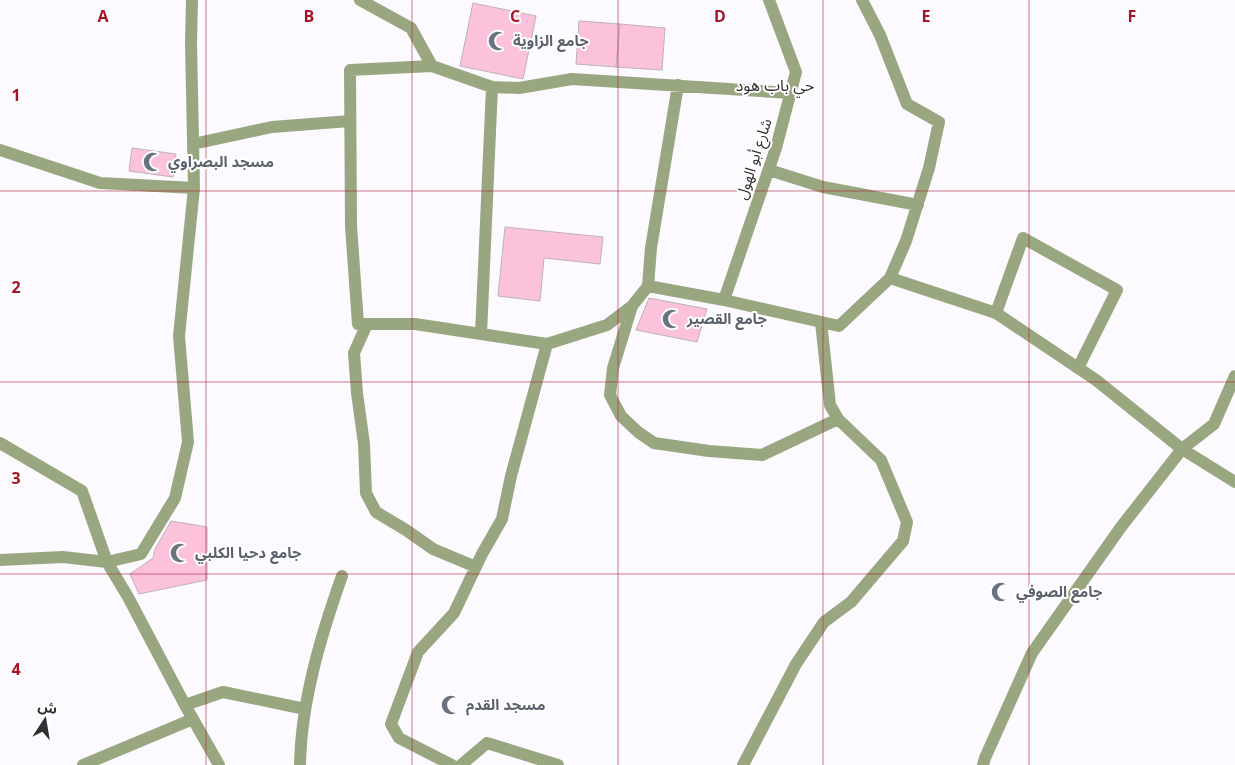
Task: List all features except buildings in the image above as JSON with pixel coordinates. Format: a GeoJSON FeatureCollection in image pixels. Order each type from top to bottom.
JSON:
{"type":"FeatureCollection","features":[{"type":"Feature","properties":{"kind":"street"},"geometry":{"type":"LineString","coordinates":[[0,560],[63,557],[107,562],[141,554],[176,498],[188,442],[179,336],[194,188],[192,0]]}},
{"type":"Feature","properties":{"kind":"street"},"geometry":{"type":"LineString","coordinates":[[360,0],[411,28],[432,66]]}},
{"type":"Feature","properties":{"kind":"street","name":"شارع أبو الهول"},"geometry":{"type":"LineString","coordinates":[[724,300],[768,170],[796,72],[769,0]]}},
{"type":"Feature","properties":{"kind":"street"},"geometry":{"type":"LineString","coordinates":[[648,286],[724,300],[839,326],[890,278],[906,241],[918,205],[929,168],[939,122],[907,104],[880,36],[862,0]]}},
{"type":"Feature","properties":{"kind":"street"},"geometry":{"type":"LineString","coordinates":[[678,85],[652,248],[648,286],[632,306],[607,324],[547,344],[415,324],[358,324],[351,226],[350,70],[432,66],[492,87],[519,88],[572,79],[678,85],[791,93]]}},
{"type":"Feature","properties":{"kind":"street"},"geometry":{"type":"LineString","coordinates":[[481,334],[492,87]]}},
{"type":"Feature","properties":{"kind":"street"},"geometry":{"type":"LineString","coordinates":[[193,144],[272,127],[350,121]]}},
{"type":"Feature","properties":{"kind":"street"},"geometry":{"type":"LineString","coordinates":[[0,150],[100,183],[194,188]]}},
{"type":"Feature","properties":{"kind":"street"},"geometry":{"type":"LineString","coordinates":[[768,170],[823,186],[918,205]]}},
{"type":"Feature","properties":{"kind":"street"},"geometry":{"type":"LineString","coordinates":[[996,313],[1023,238],[1117,290],[1078,368]]}},
{"type":"Feature","properties":{"kind":"street"},"geometry":{"type":"LineString","coordinates":[[890,278],[996,313],[1096,380],[1182,449],[1235,482]]}},
{"type":"Feature","properties":{"kind":"street"},"geometry":{"type":"LineString","coordinates":[[632,306],[613,368],[610,395],[621,416],[638,432],[654,443],[709,452],[762,455],[838,419]]}},
{"type":"Feature","properties":{"kind":"street"},"geometry":{"type":"LineString","coordinates":[[743,765],[796,664],[824,622],[851,602],[903,541],[907,522],[881,460],[838,419],[830,406],[821,322]]}},
{"type":"Feature","properties":{"kind":"street"},"geometry":{"type":"LineString","coordinates":[[367,324],[354,353],[364,444],[366,493],[376,512],[433,549],[476,568]]}},
{"type":"Feature","properties":{"kind":"street"},"geometry":{"type":"LineString","coordinates":[[452,765],[399,738],[391,724],[418,652],[454,613],[502,519],[511,476],[547,344]]}},
{"type":"Feature","properties":{"kind":"street"},"geometry":{"type":"LineString","coordinates":[[983,765],[1032,653],[1121,527],[1182,449],[1214,424],[1235,376]]}},
{"type":"Feature","properties":{"kind":"street"},"geometry":{"type":"LineString","coordinates":[[0,443],[82,491],[107,562],[219,765]]}},
{"type":"Feature","properties":{"kind":"street"},"geometry":{"type":"LineString","coordinates":[[300,765],[306,709],[324,628],[342,576]]}},
{"type":"Feature","properties":{"kind":"street"},"geometry":{"type":"LineString","coordinates":[[185,705],[223,692],[306,709]]}},
{"type":"Feature","properties":{"kind":"street"},"geometry":{"type":"LineString","coordinates":[[83,765],[193,719]]}},
{"type":"Feature","properties":{"kind":"street"},"geometry":{"type":"LineString","coordinates":[[461,765],[487,743],[558,765]]}},
{"type":"Feature","properties":{"kind":"place","name":"جامع الزاوية"},"geometry":{"type":"Point","coordinates":[498,41]}},
{"type":"Feature","properties":{"kind":"place","name":"مسجد البصراوي"},"geometry":{"type":"Point","coordinates":[153,162]}},
{"type":"Feature","properties":{"kind":"place","name":"جامع القصير"},"geometry":{"type":"Point","coordinates":[672,319]}},
{"type":"Feature","properties":{"kind":"place","name":"جامع دحيا الكلبي"},"geometry":{"type":"Point","coordinates":[180,553]}},
{"type":"Feature","properties":{"kind":"place","name":"جامع الصوفي"},"geometry":{"type":"Point","coordinates":[1001,592]}},
{"type":"Feature","properties":{"kind":"place","name":"مسجد القدم"},"geometry":{"type":"Point","coordinates":[451,705]}},
{"type":"Feature","properties":{"kind":"district","name":"حي باب هود"},"geometry":{"type":"Point","coordinates":[775,86]}}]}
